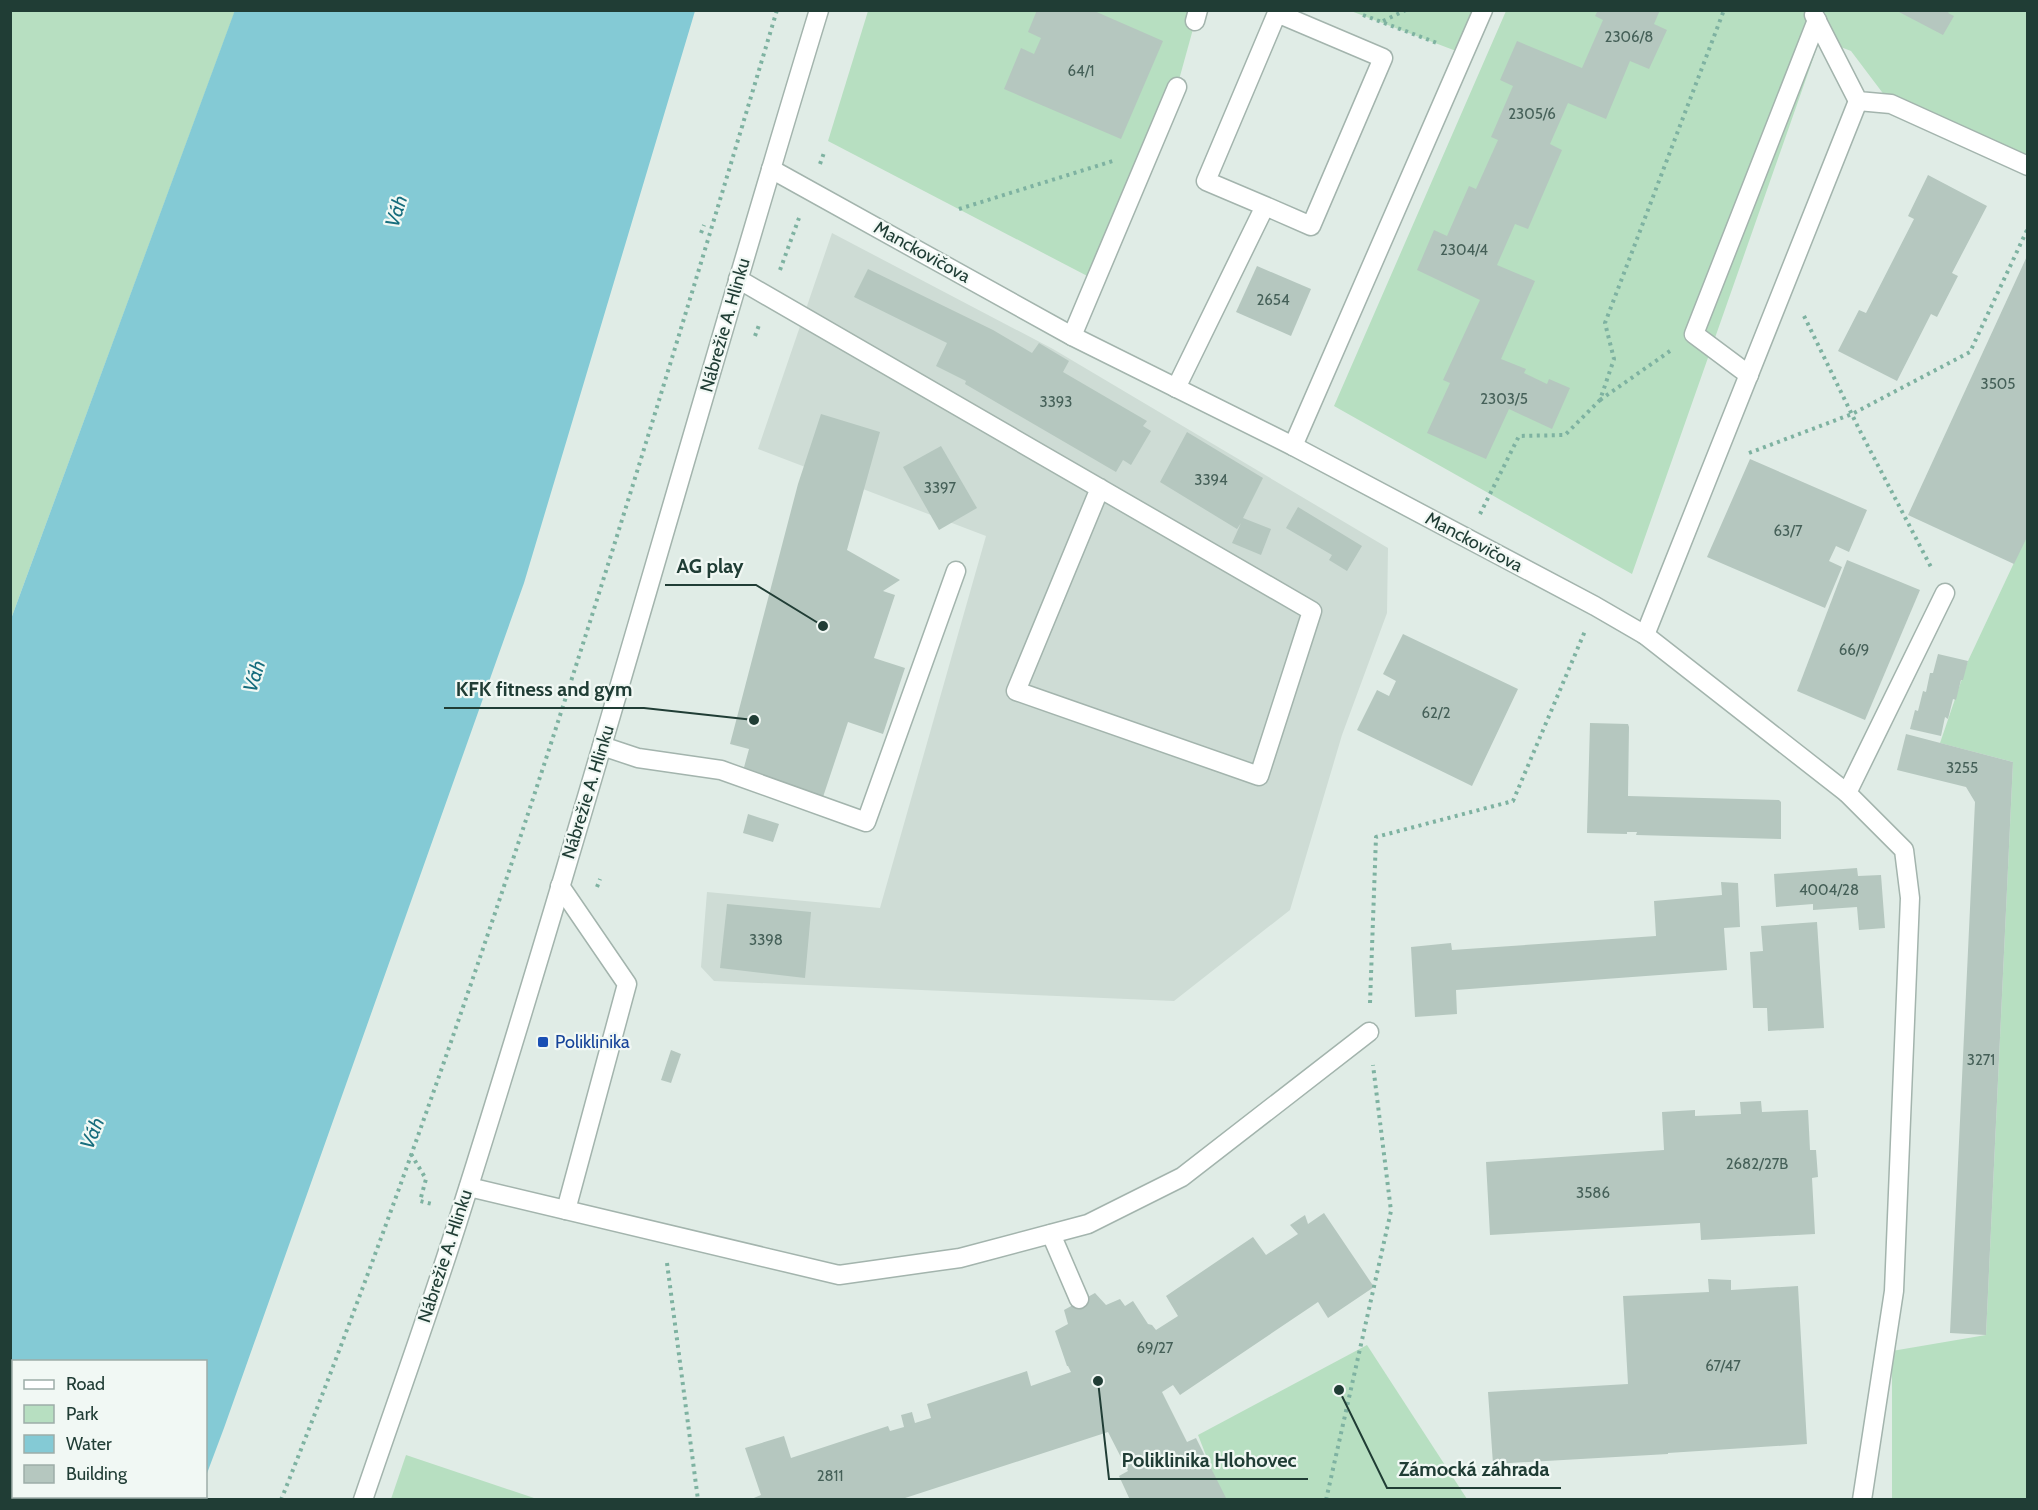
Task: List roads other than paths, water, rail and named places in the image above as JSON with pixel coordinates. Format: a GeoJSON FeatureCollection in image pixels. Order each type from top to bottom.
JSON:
{"type":"FeatureCollection","features":[{"type":"Feature","properties":{"kind":"street","name":"Nábrežie A. Hlinku"},"geometry":{"type":"LineString","coordinates":[[363,1500],[468,1187],[602,746],[819,10]]}},
{"type":"Feature","properties":{"kind":"street"},"geometry":{"type":"LineString","coordinates":[[1293,446],[1483,10]]}},
{"type":"Feature","properties":{"kind":"street"},"geometry":{"type":"LineString","coordinates":[[1277,13],[1383,58],[1311,226],[1265,206],[1206,181],[1277,13]]}},
{"type":"Feature","properties":{"kind":"street"},"geometry":{"type":"LineString","coordinates":[[1645,635],[1858,101],[1815,15]]}},
{"type":"Feature","properties":{"kind":"street"},"geometry":{"type":"LineString","coordinates":[[1749,375],[1694,334],[1815,15]]}},
{"type":"Feature","properties":{"kind":"street"},"geometry":{"type":"LineString","coordinates":[[1072,336],[1177,87]]}},
{"type":"Feature","properties":{"kind":"street"},"geometry":{"type":"LineString","coordinates":[[1858,101],[1891,104],[2028,166]]}},
{"type":"Feature","properties":{"kind":"street","name":"Manckovičova"},"geometry":{"type":"LineString","coordinates":[[771,169],[1072,336],[1293,446],[1595,606],[1645,635],[1848,793],[1904,850],[1910,898],[1894,1291],[1862,1500]]}},
{"type":"Feature","properties":{"kind":"street"},"geometry":{"type":"LineString","coordinates":[[1176,388],[1265,206]]}},
{"type":"Feature","properties":{"kind":"street"},"geometry":{"type":"LineString","coordinates":[[738,279],[770,297],[1100,488],[1312,611],[1259,776],[1016,691],[1100,488]]}},
{"type":"Feature","properties":{"kind":"street"},"geometry":{"type":"LineString","coordinates":[[602,746],[638,758],[721,771],[866,822],[956,571]]}},
{"type":"Feature","properties":{"kind":"street"},"geometry":{"type":"LineString","coordinates":[[1848,793],[1945,593]]}},
{"type":"Feature","properties":{"kind":"street"},"geometry":{"type":"LineString","coordinates":[[560,886],[627,984],[566,1210]]}},
{"type":"Feature","properties":{"kind":"street"},"geometry":{"type":"LineString","coordinates":[[468,1187],[839,1275],[960,1258],[1088,1224],[1182,1178],[1369,1032]]}},
{"type":"Feature","properties":{"kind":"street"},"geometry":{"type":"LineString","coordinates":[[1051,1234],[1078,1299]]}},
{"type":"Feature","properties":{"kind":"water","name":"Váh"},"geometry":{"type":"Polygon","coordinates":[[[235,10],[695,11],[524,583],[207,1473],[207,1360],[12,1360],[12,1498],[196,1499],[11,1499],[11,619],[235,10]]]}},
{"type":"Feature","properties":{"kind":"place","name":"AG play"},"geometry":{"type":"Point","coordinates":[823,626]}},
{"type":"Feature","properties":{"kind":"place","name":"KFK fitness and gym"},"geometry":{"type":"Point","coordinates":[754,720]}},
{"type":"Feature","properties":{"kind":"place","name":"Poliklinika"},"geometry":{"type":"Point","coordinates":[543,1042]}},
{"type":"Feature","properties":{"kind":"place","name":"Poliklinika Hlohovec"},"geometry":{"type":"Point","coordinates":[1098,1381]}},
{"type":"Feature","properties":{"kind":"place","name":"Zámocká záhrada"},"geometry":{"type":"Point","coordinates":[1339,1390]}}]}
